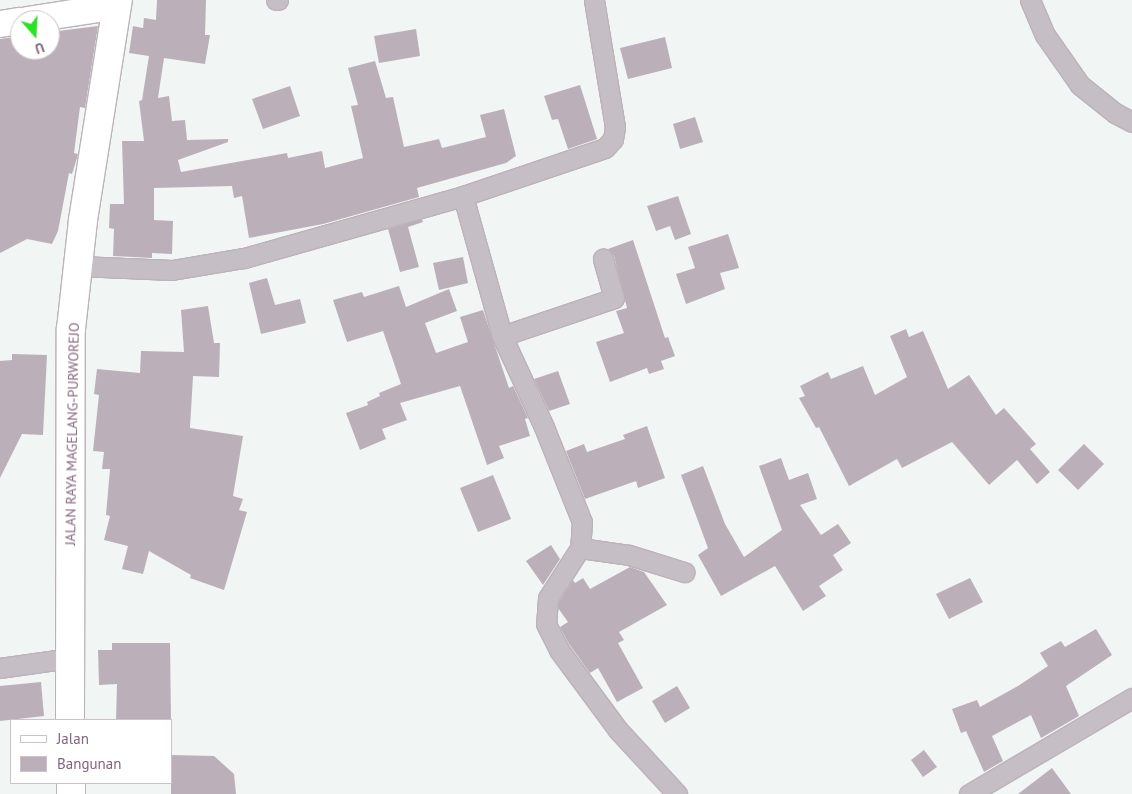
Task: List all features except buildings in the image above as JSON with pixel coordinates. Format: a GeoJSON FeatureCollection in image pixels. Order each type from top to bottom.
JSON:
{"type":"FeatureCollection","features":[{"type":"Feature","properties":{"kind":"main road","name":"JALAN RAYA MAGELANG-PURWOREJO"},"geometry":{"type":"LineString","coordinates":[[70,719],[71,329],[117,3]]}},
{"type":"Feature","properties":{"kind":"street"},"geometry":{"type":"LineString","coordinates":[[79,266],[172,270],[205,266],[308,241],[464,196],[601,150],[611,143],[615,128],[594,0]]}},
{"type":"Feature","properties":{"kind":"street"},"geometry":{"type":"LineString","coordinates":[[1030,0],[1045,35],[1080,85],[1115,113],[1132,122]]}},
{"type":"Feature","properties":{"kind":"street"},"geometry":{"type":"LineString","coordinates":[[60,14],[117,3]]}},
{"type":"Feature","properties":{"kind":"street"},"geometry":{"type":"LineString","coordinates":[[464,196],[502,336],[580,512],[583,530],[580,548],[548,598],[545,616],[549,632],[559,650],[618,730],[677,794]]}},
{"type":"Feature","properties":{"kind":"street"},"geometry":{"type":"LineString","coordinates":[[502,336],[614,298],[603,258]]}},
{"type":"Feature","properties":{"kind":"street"},"geometry":{"type":"LineString","coordinates":[[580,548],[629,555],[684,572]]}},
{"type":"Feature","properties":{"kind":"street"},"geometry":{"type":"LineString","coordinates":[[0,668],[70,658]]}},
{"type":"Feature","properties":{"kind":"street"},"geometry":{"type":"LineString","coordinates":[[969,794],[1132,698]]}}]}
